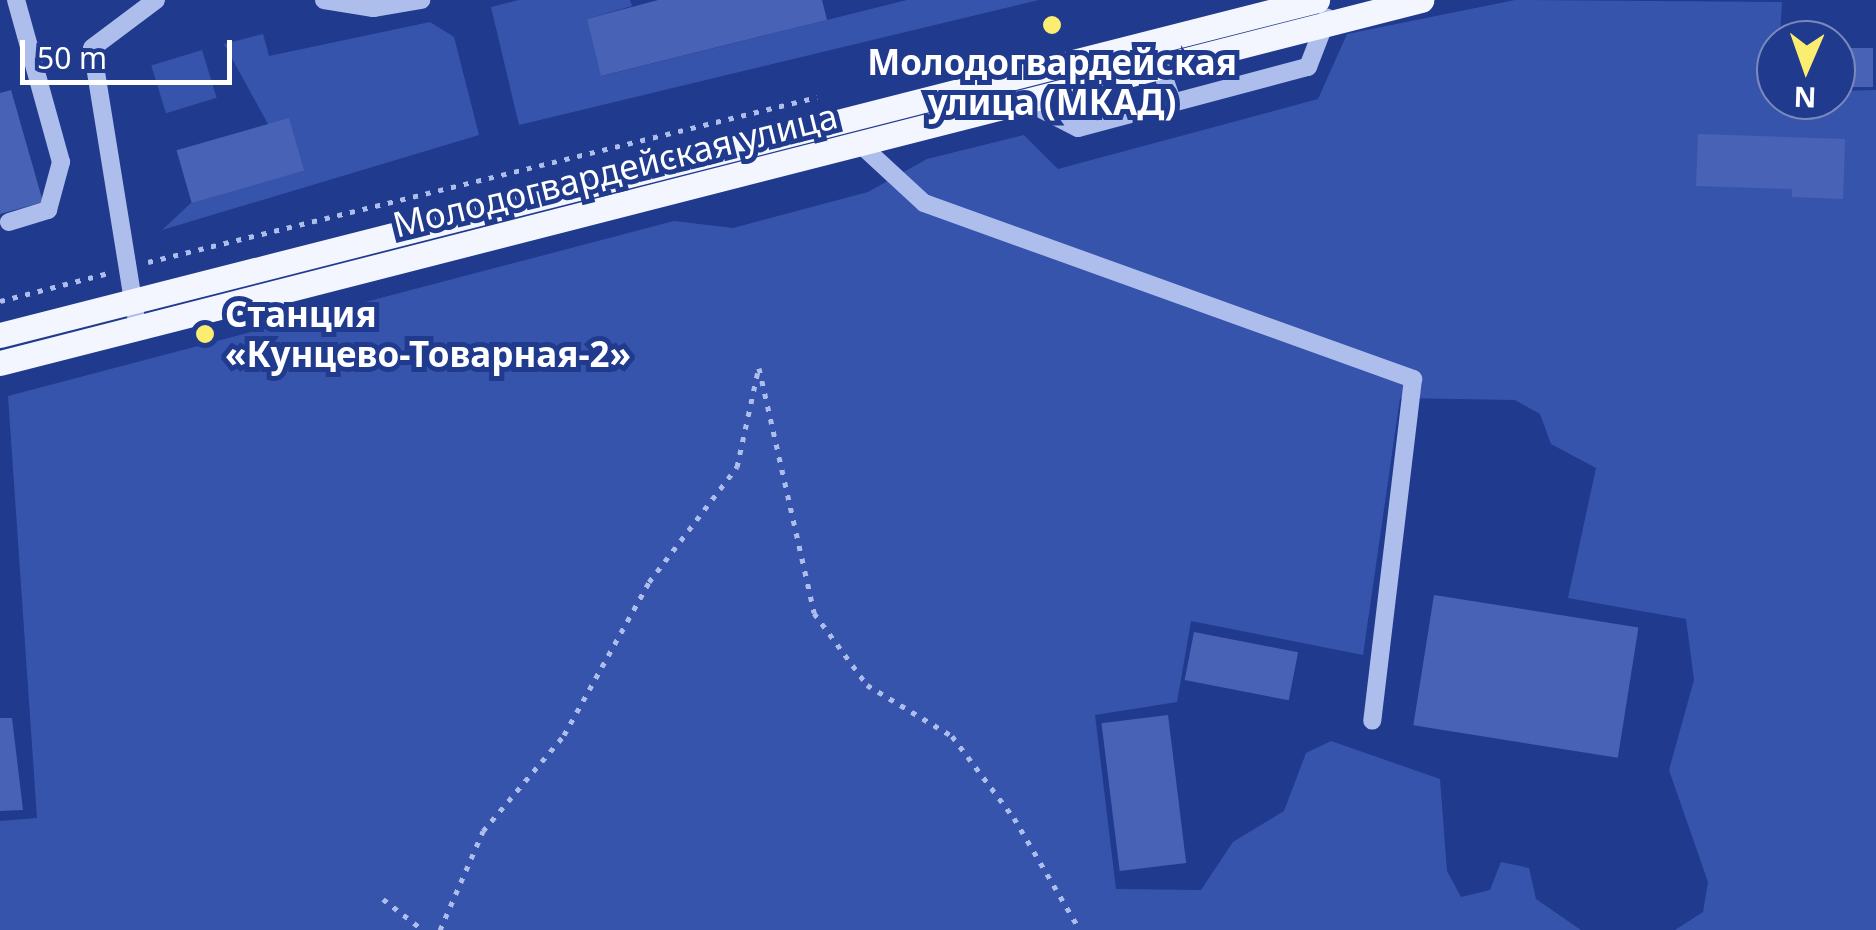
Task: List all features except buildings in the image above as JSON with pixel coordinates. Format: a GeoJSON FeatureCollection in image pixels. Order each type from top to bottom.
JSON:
{"type":"FeatureCollection","features":[{"type":"Feature","properties":{"kind":"main road","name":"Молодогвардейская улица"},"geometry":{"type":"LineString","coordinates":[[0,335],[1322,8],[1421,0]]}},
{"type":"Feature","properties":{"kind":"main road","name":"Молодогвардейская улица"},"geometry":{"type":"LineString","coordinates":[[0,363],[1027,102],[1160,66],[1322,8]]}},
{"type":"Feature","properties":{"kind":"lane"},"geometry":{"type":"LineString","coordinates":[[9,222],[48,210],[60,162],[16,0]]}},
{"type":"Feature","properties":{"kind":"lane"},"geometry":{"type":"LineString","coordinates":[[140,328],[124,268],[113,157],[92,48],[156,0]]}},
{"type":"Feature","properties":{"kind":"lane"},"geometry":{"type":"LineString","coordinates":[[324,0],[373,8],[421,0]]}},
{"type":"Feature","properties":{"kind":"lane"},"geometry":{"type":"LineString","coordinates":[[1027,102],[1078,128],[1308,67],[1322,8]]}},
{"type":"Feature","properties":{"kind":"lane"},"geometry":{"type":"LineString","coordinates":[[1160,66],[1172,101]]}},
{"type":"Feature","properties":{"kind":"lane"},"geometry":{"type":"LineString","coordinates":[[860,144],[924,203],[1414,379],[1372,722]]}},
{"type":"Feature","properties":{"kind":"path"},"geometry":{"type":"LineString","coordinates":[[0,301],[820,96]]}},
{"type":"Feature","properties":{"kind":"path"},"geometry":{"type":"LineString","coordinates":[[440,930],[483,831],[564,735],[649,582],[737,467],[759,368],[814,614],[867,685],[952,736],[1014,818],[1080,930]]}},
{"type":"Feature","properties":{"kind":"path"},"geometry":{"type":"LineString","coordinates":[[383,899],[422,930]]}},
{"type":"Feature","properties":{"kind":"shaded area"},"geometry":{"type":"Polygon","coordinates":[[[519,0],[630,0],[632,6],[587,19],[602,76],[907,0],[1039,0],[519,125],[491,7],[519,0]]]}},
{"type":"Feature","properties":{"kind":"shaded area"},"geometry":{"type":"Polygon","coordinates":[[[1515,0],[1782,2],[1781,20],[1756,20],[1756,120],[1856,120],[1856,90],[1876,90],[1876,930],[1675,930],[1703,912],[1708,882],[1669,770],[1694,680],[1686,619],[1568,598],[1596,468],[1551,444],[1540,414],[1515,400],[1400,398],[1363,655],[1191,621],[1177,702],[1095,715],[1116,889],[1201,890],[1233,842],[1284,811],[1306,753],[1331,741],[1440,779],[1447,871],[1461,897],[1490,890],[1501,862],[1529,868],[1536,899],[1581,930],[0,930],[0,821],[37,818],[8,396],[674,221],[733,228],[868,192],[927,159],[1024,135],[1058,169],[1318,99],[1347,34],[1515,0]]]}},
{"type":"Feature","properties":{"kind":"shaded area"},"geometry":{"type":"Polygon","coordinates":[[[430,22],[454,37],[479,135],[162,230],[191,203],[303,171],[268,124],[224,44],[263,34],[269,56],[430,22]]]}},
{"type":"Feature","properties":{"kind":"shaded area"},"geometry":{"type":"Polygon","coordinates":[[[202,50],[217,98],[166,113],[151,65],[202,50]]]}},
{"type":"Feature","properties":{"kind":"place","name":"Молодогвардейская улица (МКАД)"},"geometry":{"type":"Point","coordinates":[1052,25]}},
{"type":"Feature","properties":{"kind":"place","name":"Станция «Кунцево-Товарная-2»"},"geometry":{"type":"Point","coordinates":[205,334]}}]}
